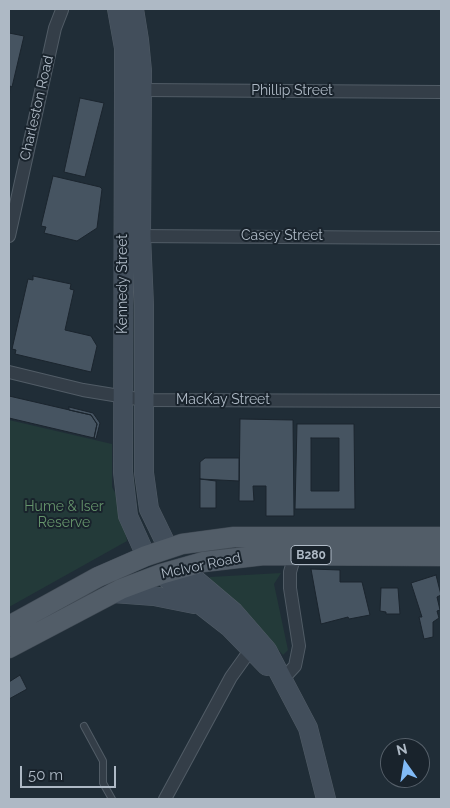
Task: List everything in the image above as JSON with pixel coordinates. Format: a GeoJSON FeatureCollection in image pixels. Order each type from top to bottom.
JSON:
{"type":"FeatureCollection","features":[{"type":"Feature","properties":{"kind":"main road"},"geometry":{"type":"LineString","coordinates":[[325,536],[328,547],[360,548],[388,556]]}},
{"type":"Feature","properties":{"kind":"main road","name":"McIvor Road"},"geometry":{"type":"LineString","coordinates":[[9,626],[98,578],[146,556],[168,548],[203,540],[234,537],[441,537]]}},
{"type":"Feature","properties":{"kind":"main road"},"geometry":{"type":"LineString","coordinates":[[168,548],[182,568]]}},
{"type":"Feature","properties":{"kind":"main road","name":"McIvor Road"},"geometry":{"type":"LineString","coordinates":[[9,648],[113,593],[161,574],[233,557],[295,555],[441,556]]}},
{"type":"Feature","properties":{"kind":"main road"},"geometry":{"type":"LineString","coordinates":[[146,556],[161,574]]}},
{"type":"Feature","properties":{"kind":"street","name":"Charleston Road"},"geometry":{"type":"LineString","coordinates":[[9,236],[55,28],[62,10]]}},
{"type":"Feature","properties":{"kind":"street","name":"Kennedy Street"},"geometry":{"type":"LineString","coordinates":[[130,10],[141,54],[142,90],[123,397],[123,472],[126,504],[135,535],[146,556]]}},
{"type":"Feature","properties":{"kind":"street","name":"Kennedy Street"},"geometry":{"type":"LineString","coordinates":[[130,10],[124,48],[132,236],[144,296],[143,452],[146,498],[152,520],[168,548]]}},
{"type":"Feature","properties":{"kind":"street","name":"Phillip Street"},"geometry":{"type":"LineString","coordinates":[[142,90],[441,92]]}},
{"type":"Feature","properties":{"kind":"street","name":"Casey Street"},"geometry":{"type":"LineString","coordinates":[[132,236],[441,238]]}},
{"type":"Feature","properties":{"kind":"street","name":"MacKay Street"},"geometry":{"type":"LineString","coordinates":[[9,372],[83,390],[144,400],[441,401]]}},
{"type":"Feature","properties":{"kind":"street"},"geometry":{"type":"LineString","coordinates":[[282,680],[295,666],[299,646],[289,583],[295,555]]}},
{"type":"Feature","properties":{"kind":"street"},"geometry":{"type":"LineString","coordinates":[[182,568],[247,625],[267,650],[308,728],[326,799]]}},
{"type":"Feature","properties":{"kind":"street"},"geometry":{"type":"LineString","coordinates":[[161,574],[197,604],[229,627],[282,680]]}},
{"type":"Feature","properties":{"kind":"street"},"geometry":{"type":"LineString","coordinates":[[113,593],[168,598],[197,604]]}},
{"type":"Feature","properties":{"kind":"street"},"geometry":{"type":"LineString","coordinates":[[164,799],[231,677],[251,649]]}},
{"type":"Feature","properties":{"kind":"lane"},"geometry":{"type":"LineString","coordinates":[[84,726],[103,761],[102,783],[112,799]]}},
{"type":"Feature","properties":{"kind":"green space","name":"Hume & Iser Reserve"},"geometry":{"type":"Polygon","coordinates":[[[9,420],[112,444],[112,487],[117,496],[127,541],[9,607],[9,420]]]}},
{"type":"Feature","properties":{"kind":"green space"},"geometry":{"type":"Polygon","coordinates":[[[281,573],[274,584],[288,650],[283,655],[265,634],[209,580],[210,577],[281,573]]]}},
{"type":"Feature","properties":{"kind":"building"},"geometry":{"type":"Polygon","coordinates":[[[9,33],[24,36],[12,87],[10,86],[9,103],[9,33]]]}},
{"type":"Feature","properties":{"kind":"building"},"geometry":{"type":"Polygon","coordinates":[[[80,98],[104,103],[85,177],[64,172],[80,98]]]}},
{"type":"Feature","properties":{"kind":"building"},"geometry":{"type":"Polygon","coordinates":[[[53,176],[102,189],[97,228],[77,241],[44,233],[46,227],[41,226],[53,176]]]}},
{"type":"Feature","properties":{"kind":"building"},"geometry":{"type":"Polygon","coordinates":[[[33,276],[71,284],[70,289],[74,290],[65,330],[91,336],[97,346],[91,372],[15,354],[16,350],[12,349],[28,279],[33,280],[33,276]]]}},
{"type":"Feature","properties":{"kind":"building"},"geometry":{"type":"Polygon","coordinates":[[[9,396],[91,415],[97,424],[94,438],[9,418],[9,396]]]}},
{"type":"Feature","properties":{"kind":"building"},"geometry":{"type":"Polygon","coordinates":[[[69,407],[93,413],[100,423],[96,439],[94,438],[97,424],[91,415],[69,410],[69,407]]]}},
{"type":"Feature","properties":{"kind":"building"},"geometry":{"type":"Polygon","coordinates":[[[240,419],[293,420],[294,516],[266,516],[266,486],[253,486],[254,501],[239,501],[240,419]]]}},
{"type":"Feature","properties":{"kind":"building"},"geometry":{"type":"Polygon","coordinates":[[[297,424],[354,424],[355,509],[295,509],[297,424]],[[311,438],[311,491],[339,491],[339,438],[311,438]]]}},
{"type":"Feature","properties":{"kind":"building"},"geometry":{"type":"Polygon","coordinates":[[[205,458],[239,458],[239,481],[200,479],[200,462],[205,458]]]}},
{"type":"Feature","properties":{"kind":"building"},"geometry":{"type":"Polygon","coordinates":[[[200,479],[216,481],[216,508],[200,508],[200,479]]]}},
{"type":"Feature","properties":{"kind":"building"},"geometry":{"type":"Polygon","coordinates":[[[311,569],[340,570],[340,582],[362,582],[370,615],[349,619],[348,617],[321,624],[311,569]]]}},
{"type":"Feature","properties":{"kind":"building"},"geometry":{"type":"Polygon","coordinates":[[[436,575],[441,595],[437,597],[440,610],[437,611],[439,618],[433,622],[433,637],[424,639],[419,617],[422,617],[411,583],[436,575]]]}},
{"type":"Feature","properties":{"kind":"building"},"geometry":{"type":"Polygon","coordinates":[[[381,588],[398,588],[400,614],[386,614],[386,612],[380,611],[381,588]]]}},
{"type":"Feature","properties":{"kind":"building"},"geometry":{"type":"Polygon","coordinates":[[[20,675],[27,689],[9,699],[9,682],[20,675]]]}}]}
